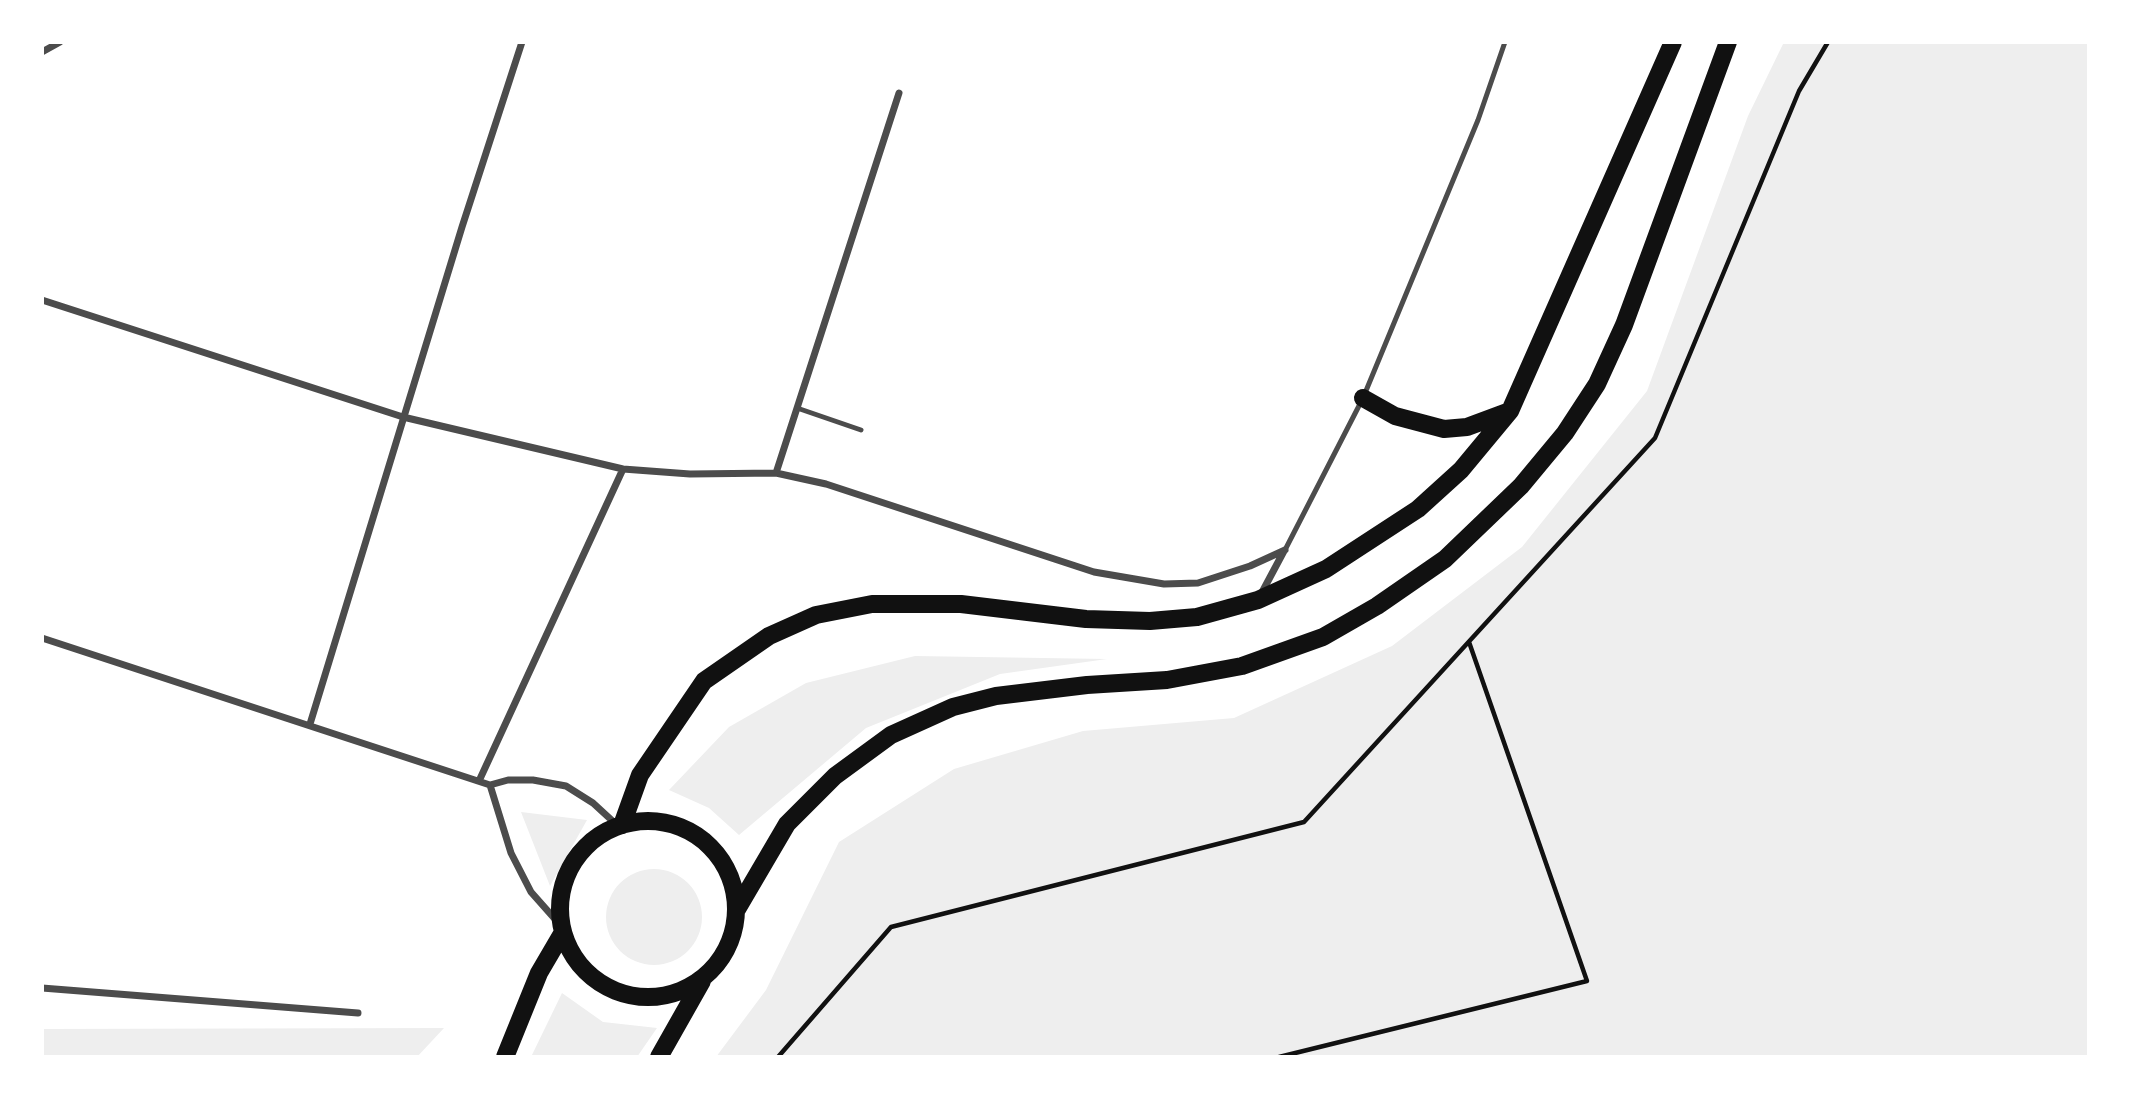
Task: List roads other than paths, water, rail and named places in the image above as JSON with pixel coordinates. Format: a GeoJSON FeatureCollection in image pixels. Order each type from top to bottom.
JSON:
{"type":"FeatureCollection","features":[{"type":"Feature","properties":{"kind":"main road"},"geometry":{"type":"LineString","coordinates":[[620,826],[640,775],[704,681],[769,636],[816,615],[873,604],[961,604],[1086,619],[1150,621],[1197,617],[1258,600],[1326,569],[1418,509],[1461,470],[1510,411],[1673,42]]}},
{"type":"Feature","properties":{"kind":"main road"},"geometry":{"type":"LineString","coordinates":[[736,911],[787,824],[835,776],[891,735],[953,708],[996,696],[1087,685],[1167,680],[1242,666],[1323,637],[1377,607],[1445,558],[1521,486],[1565,433],[1597,384],[1624,325],[1728,42]]}},
{"type":"Feature","properties":{"kind":"main road"},"geometry":{"type":"LineString","coordinates":[[1363,398],[1395,416],[1444,429],[1468,427],[1510,411]]}},
{"type":"Feature","properties":{"kind":"main road"},"geometry":{"type":"LineString","coordinates":[[659,1057],[704,977],[732,936],[736,911],[733,887],[725,865],[701,839],[669,823],[645,821],[620,826],[587,847],[566,878],[561,902],[563,929],[573,955],[589,974],[609,989],[633,996],[658,997],[683,990],[704,977]]}},
{"type":"Feature","properties":{"kind":"main road"},"geometry":{"type":"LineString","coordinates":[[505,1057],[539,973],[563,929]]}},
{"type":"Feature","properties":{"kind":"street"},"geometry":{"type":"LineString","coordinates":[[42,52],[60,42]]}},
{"type":"Feature","properties":{"kind":"street"},"geometry":{"type":"LineString","coordinates":[[310,724],[403,417],[522,42]]}},
{"type":"Feature","properties":{"kind":"street"},"geometry":{"type":"LineString","coordinates":[[776,473],[899,93]]}},
{"type":"Feature","properties":{"kind":"street"},"geometry":{"type":"LineString","coordinates":[[42,300],[403,417],[623,469],[690,474],[776,473],[826,484],[1094,572],[1164,584],[1198,583],[1250,566],[1284,550]]}},
{"type":"Feature","properties":{"kind":"street"},"geometry":{"type":"LineString","coordinates":[[479,781],[623,469]]}},
{"type":"Feature","properties":{"kind":"street"},"geometry":{"type":"LineString","coordinates":[[1258,600],[1284,550]]}},
{"type":"Feature","properties":{"kind":"street"},"geometry":{"type":"LineString","coordinates":[[42,638],[490,785],[533,780],[566,786],[584,796],[620,826]]}},
{"type":"Feature","properties":{"kind":"street"},"geometry":{"type":"LineString","coordinates":[[490,785],[511,853],[531,892],[563,929]]}},
{"type":"Feature","properties":{"kind":"street"},"geometry":{"type":"LineString","coordinates":[[42,988],[358,1013]]}},
{"type":"Feature","properties":{"kind":"lane"},"geometry":{"type":"LineString","coordinates":[[1284,550],[1363,398],[1478,120],[1505,42]]}},
{"type":"Feature","properties":{"kind":"lane"},"geometry":{"type":"LineString","coordinates":[[797,408],[861,430]]}}]}
